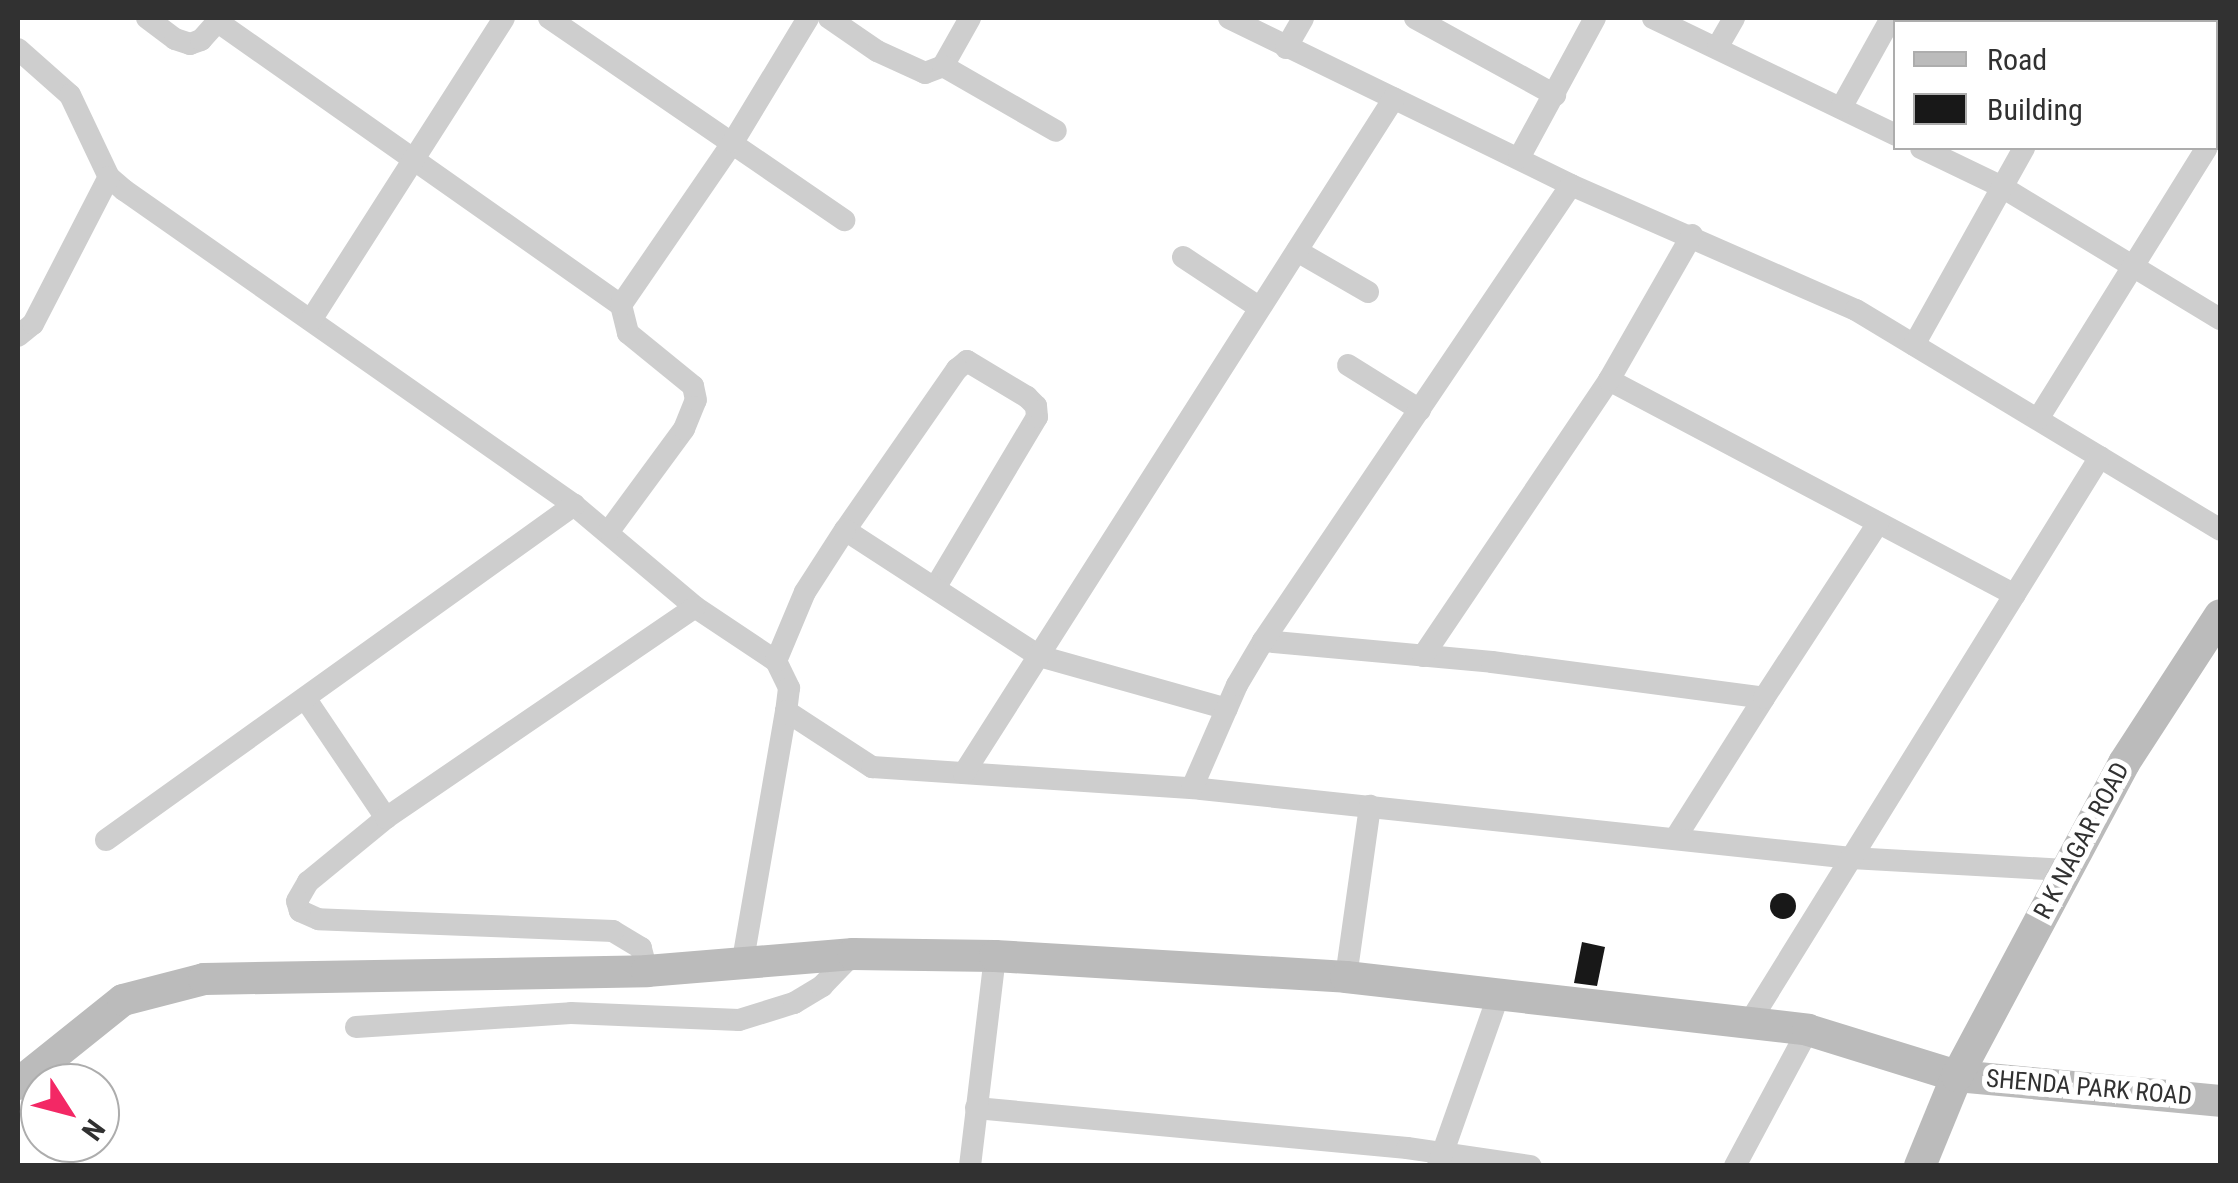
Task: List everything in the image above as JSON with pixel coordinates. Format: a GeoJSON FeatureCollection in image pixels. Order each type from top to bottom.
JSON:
{"type":"FeatureCollection","features":[{"type":"Feature","properties":{"kind":"street"},"geometry":{"type":"LineString","coordinates":[[146,18],[175,39],[190,44],[201,40],[220,20],[621,305],[628,333],[692,386],[696,400],[684,429],[608,531]]}},
{"type":"Feature","properties":{"kind":"street"},"geometry":{"type":"LineString","coordinates":[[311,320],[504,18]]}},
{"type":"Feature","properties":{"kind":"street"},"geometry":{"type":"LineString","coordinates":[[548,18],[844,220]]}},
{"type":"Feature","properties":{"kind":"street"},"geometry":{"type":"LineString","coordinates":[[621,305],[733,142],[808,18]]}},
{"type":"Feature","properties":{"kind":"street"},"geometry":{"type":"LineString","coordinates":[[828,18],[877,51],[925,73],[943,66],[970,18]]}},
{"type":"Feature","properties":{"kind":"street"},"geometry":{"type":"LineString","coordinates":[[1229,18],[1571,185],[1856,310],[2220,530]]}},
{"type":"Feature","properties":{"kind":"street"},"geometry":{"type":"LineString","coordinates":[[1286,48],[1303,18]]}},
{"type":"Feature","properties":{"kind":"street"},"geometry":{"type":"LineString","coordinates":[[1415,18],[1554,95]]}},
{"type":"Feature","properties":{"kind":"street"},"geometry":{"type":"LineString","coordinates":[[1520,158],[1595,18]]}},
{"type":"Feature","properties":{"kind":"street"},"geometry":{"type":"LineString","coordinates":[[1652,18],[1718,46],[1893,134]]}},
{"type":"Feature","properties":{"kind":"street"},"geometry":{"type":"LineString","coordinates":[[1718,46],[1734,18]]}},
{"type":"Feature","properties":{"kind":"street"},"geometry":{"type":"LineString","coordinates":[[1841,108],[1890,18]]}},
{"type":"Feature","properties":{"kind":"street"},"geometry":{"type":"LineString","coordinates":[[18,49],[70,95],[109,177],[574,504],[696,606],[776,661],[788,688],[786,712],[742,965]]}},
{"type":"Feature","properties":{"kind":"street"},"geometry":{"type":"LineString","coordinates":[[943,66],[1056,131]]}},
{"type":"Feature","properties":{"kind":"street"},"geometry":{"type":"LineString","coordinates":[[964,773],[1394,98]]}},
{"type":"Feature","properties":{"kind":"street"},"geometry":{"type":"LineString","coordinates":[[1925,150],[2002,188],[2220,319]]}},
{"type":"Feature","properties":{"kind":"street"},"geometry":{"type":"LineString","coordinates":[[1914,345],[2023,150]]}},
{"type":"Feature","properties":{"kind":"street"},"geometry":{"type":"LineString","coordinates":[[2038,420],[2206,150]]}},
{"type":"Feature","properties":{"kind":"street"},"geometry":{"type":"LineString","coordinates":[[18,336],[33,324],[109,177]]}},
{"type":"Feature","properties":{"kind":"street"},"geometry":{"type":"LineString","coordinates":[[1192,788],[1226,709],[1263,641],[1571,185]]}},
{"type":"Feature","properties":{"kind":"street"},"geometry":{"type":"LineString","coordinates":[[1423,656],[1609,380],[1692,235]]}},
{"type":"Feature","properties":{"kind":"street"},"geometry":{"type":"LineString","coordinates":[[1296,251],[1368,292]]}},
{"type":"Feature","properties":{"kind":"street"},"geometry":{"type":"LineString","coordinates":[[1183,257],[1260,308]]}},
{"type":"Feature","properties":{"kind":"street"},"geometry":{"type":"LineString","coordinates":[[776,661],[805,592],[957,368],[967,362],[1028,397],[1036,406],[1038,417],[935,588]]}},
{"type":"Feature","properties":{"kind":"street"},"geometry":{"type":"LineString","coordinates":[[1348,365],[1420,410]]}},
{"type":"Feature","properties":{"kind":"street"},"geometry":{"type":"LineString","coordinates":[[1609,380],[2016,595]]}},
{"type":"Feature","properties":{"kind":"street"},"geometry":{"type":"LineString","coordinates":[[1749,1023],[2100,457]]}},
{"type":"Feature","properties":{"kind":"street"},"geometry":{"type":"LineString","coordinates":[[106,840],[574,504]]}},
{"type":"Feature","properties":{"kind":"street"},"geometry":{"type":"LineString","coordinates":[[1676,836],[1878,523]]}},
{"type":"Feature","properties":{"kind":"street"},"geometry":{"type":"LineString","coordinates":[[845,530],[1039,656],[1226,709]]}},
{"type":"Feature","properties":{"kind":"street"},"geometry":{"type":"LineString","coordinates":[[646,971],[641,948],[634,940],[588,927],[318,919],[300,911],[297,901],[308,882],[386,818],[696,606]]}},
{"type":"Feature","properties":{"kind":"street","name":"R K NAGAR ROAD"},"geometry":{"type":"LineString","coordinates":[[1920,1166],[1957,1076],[2124,763],[2220,615]]}},
{"type":"Feature","properties":{"kind":"street"},"geometry":{"type":"LineString","coordinates":[[1263,641],[1423,656],[1764,698]]}},
{"type":"Feature","properties":{"kind":"street"},"geometry":{"type":"LineString","coordinates":[[305,698],[386,818]]}},
{"type":"Feature","properties":{"kind":"street"},"geometry":{"type":"LineString","coordinates":[[786,712],[872,766],[1192,788],[1676,836],[1851,858],[2066,870]]}},
{"type":"Feature","properties":{"kind":"street"},"geometry":{"type":"LineString","coordinates":[[1346,976],[1370,806]]}},
{"type":"Feature","properties":{"kind":"street"},"geometry":{"type":"LineString","coordinates":[[356,1027],[571,1013],[740,1020],[794,1003],[822,986],[853,954]]}},
{"type":"Feature","properties":{"kind":"street","name":"SHENDA PARK ROAD"},"geometry":{"type":"LineString","coordinates":[[18,1084],[123,1000],[204,979],[646,971],[853,954],[995,956],[1346,976],[1808,1030],[1957,1076],[2220,1100]]}},
{"type":"Feature","properties":{"kind":"street"},"geometry":{"type":"LineString","coordinates":[[970,1166],[995,956]]}},
{"type":"Feature","properties":{"kind":"street"},"geometry":{"type":"LineString","coordinates":[[1441,1159],[1499,994]]}},
{"type":"Feature","properties":{"kind":"street"},"geometry":{"type":"LineString","coordinates":[[1735,1166],[1808,1030]]}},
{"type":"Feature","properties":{"kind":"street"},"geometry":{"type":"LineString","coordinates":[[976,1108],[1531,1166]]}},
{"type":"Feature","properties":{"kind":"building"},"geometry":{"type":"Polygon","coordinates":[[[1783,893],[1792,897],[1796,906],[1792,915],[1783,919],[1774,915],[1770,906],[1774,897],[1783,893]]]}},
{"type":"Feature","properties":{"kind":"building"},"geometry":{"type":"Polygon","coordinates":[[[1582,942],[1605,947],[1597,986],[1574,983],[1582,942]]]}}]}
